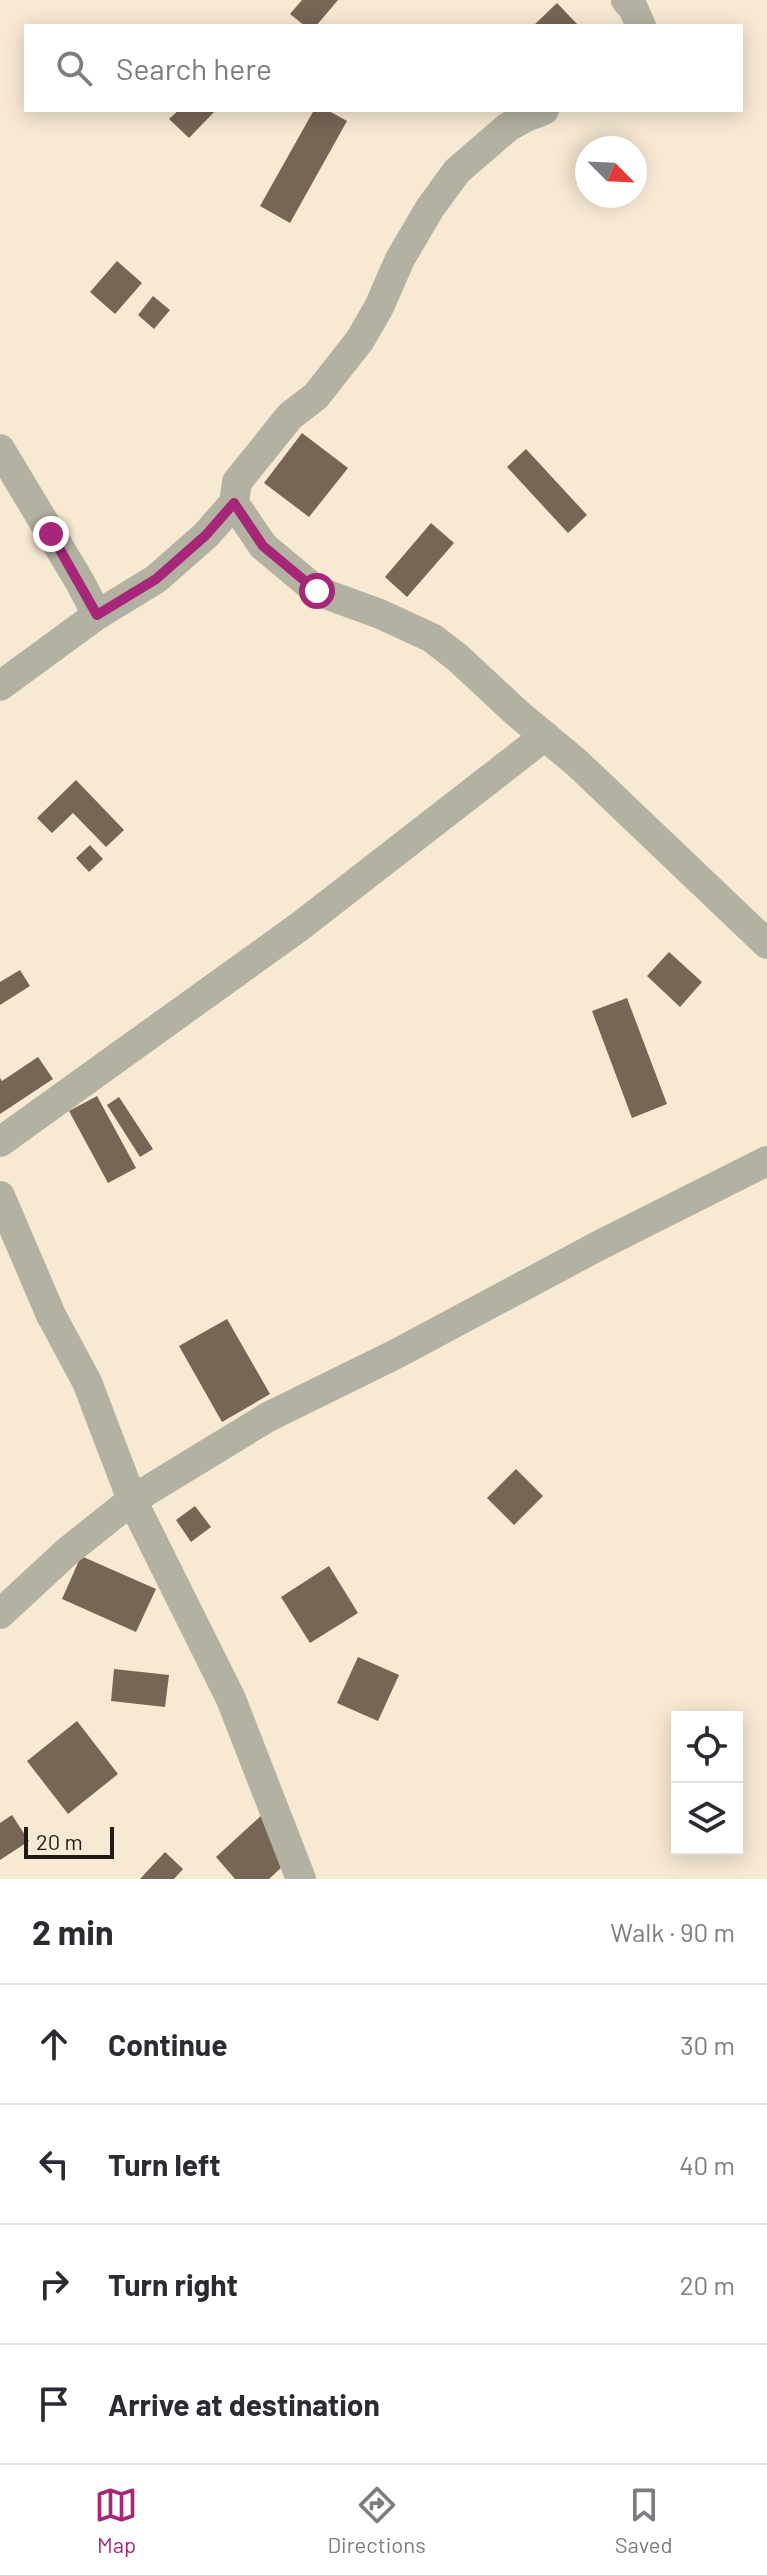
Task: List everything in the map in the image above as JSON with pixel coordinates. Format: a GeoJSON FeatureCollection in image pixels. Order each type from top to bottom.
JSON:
{"type":"FeatureCollection","features":[{"type":"Feature","properties":{"kind":"street"},"geometry":{"type":"LineString","coordinates":[[626,0],[640,24]]}},
{"type":"Feature","properties":{"kind":"street"},"geometry":{"type":"LineString","coordinates":[[0,686],[97,615],[156,579],[206,535],[234,503],[237,482],[290,416],[324,386],[360,340],[400,259],[430,208],[457,171],[508,127],[540,112]]}},
{"type":"Feature","properties":{"kind":"street"},"geometry":{"type":"LineString","coordinates":[[0,449],[97,615]]}},
{"type":"Feature","properties":{"kind":"street"},"geometry":{"type":"LineString","coordinates":[[234,503],[263,546],[317,591],[380,614],[432,638],[458,658],[577,763],[767,944]]}},
{"type":"Feature","properties":{"kind":"street"},"geometry":{"type":"LineString","coordinates":[[0,1142],[299,927],[545,736]]}},
{"type":"Feature","properties":{"kind":"street"},"geometry":{"type":"LineString","coordinates":[[0,1614],[68,1551],[132,1500],[268,1417],[767,1161]]}},
{"type":"Feature","properties":{"kind":"street"},"geometry":{"type":"LineString","coordinates":[[0,1196],[51,1315],[87,1382],[132,1500],[231,1699],[301,1879]]}},
{"type":"Feature","properties":{"kind":"building"},"geometry":{"type":"Polygon","coordinates":[[[302,0],[338,0],[318,24],[302,24],[290,14],[302,0]]]}},
{"type":"Feature","properties":{"kind":"building"},"geometry":{"type":"Polygon","coordinates":[[[557,3],[577,24],[535,24],[557,3]]]}},
{"type":"Feature","properties":{"kind":"building"},"geometry":{"type":"Polygon","coordinates":[[[177,112],[214,112],[189,138],[169,119],[177,112]]]}},
{"type":"Feature","properties":{"kind":"building"},"geometry":{"type":"Polygon","coordinates":[[[313,112],[331,112],[347,121],[290,223],[260,206],[313,112]]]}},
{"type":"Feature","properties":{"kind":"building"},"geometry":{"type":"Polygon","coordinates":[[[117,261],[142,283],[115,314],[90,292],[117,261]]]}},
{"type":"Feature","properties":{"kind":"building"},"geometry":{"type":"Polygon","coordinates":[[[153,296],[170,310],[154,329],[138,315],[153,296]]]}},
{"type":"Feature","properties":{"kind":"building"},"geometry":{"type":"Polygon","coordinates":[[[302,433],[348,468],[309,517],[264,483],[302,433]]]}},
{"type":"Feature","properties":{"kind":"building"},"geometry":{"type":"Polygon","coordinates":[[[526,449],[587,515],[568,533],[507,467],[526,449]]]}},
{"type":"Feature","properties":{"kind":"building"},"geometry":{"type":"Polygon","coordinates":[[[431,523],[454,543],[407,597],[385,577],[431,523]]]}},
{"type":"Feature","properties":{"kind":"building"},"geometry":{"type":"Polygon","coordinates":[[[76,780],[124,830],[106,847],[73,813],[52,833],[37,818],[76,780]]]}},
{"type":"Feature","properties":{"kind":"building"},"geometry":{"type":"Polygon","coordinates":[[[90,845],[103,859],[89,872],[76,858],[90,845]]]}},
{"type":"Feature","properties":{"kind":"building"},"geometry":{"type":"Polygon","coordinates":[[[669,952],[702,982],[680,1007],[647,976],[669,952]]]}},
{"type":"Feature","properties":{"kind":"building"},"geometry":{"type":"Polygon","coordinates":[[[20,970],[30,986],[0,1005],[0,982],[20,970]]]}},
{"type":"Feature","properties":{"kind":"building"},"geometry":{"type":"Polygon","coordinates":[[[627,998],[667,1104],[632,1118],[592,1011],[627,998]]]}},
{"type":"Feature","properties":{"kind":"building"},"geometry":{"type":"Polygon","coordinates":[[[38,1057],[53,1079],[0,1114],[0,1078],[2,1081],[38,1057]]]}},
{"type":"Feature","properties":{"kind":"building"},"geometry":{"type":"Polygon","coordinates":[[[97,1096],[136,1168],[108,1183],[69,1111],[97,1096]]]}},
{"type":"Feature","properties":{"kind":"building"},"geometry":{"type":"Polygon","coordinates":[[[119,1097],[153,1149],[140,1157],[107,1105],[119,1097]]]}},
{"type":"Feature","properties":{"kind":"building"},"geometry":{"type":"Polygon","coordinates":[[[227,1319],[270,1394],[222,1422],[179,1346],[227,1319]]]}},
{"type":"Feature","properties":{"kind":"building"},"geometry":{"type":"Polygon","coordinates":[[[516,1469],[543,1496],[514,1525],[487,1498],[516,1469]]]}},
{"type":"Feature","properties":{"kind":"building"},"geometry":{"type":"Polygon","coordinates":[[[195,1506],[211,1527],[191,1542],[176,1520],[195,1506]]]}},
{"type":"Feature","properties":{"kind":"building"},"geometry":{"type":"Polygon","coordinates":[[[81,1556],[156,1589],[136,1632],[62,1599],[81,1556]]]}},
{"type":"Feature","properties":{"kind":"building"},"geometry":{"type":"Polygon","coordinates":[[[329,1566],[358,1613],[310,1643],[281,1597],[329,1566]]]}},
{"type":"Feature","properties":{"kind":"building"},"geometry":{"type":"Polygon","coordinates":[[[358,1657],[399,1675],[378,1721],[337,1703],[358,1657]]]}},
{"type":"Feature","properties":{"kind":"building"},"geometry":{"type":"Polygon","coordinates":[[[114,1669],[169,1675],[165,1707],[111,1701],[114,1669]]]}},
{"type":"Feature","properties":{"kind":"building"},"geometry":{"type":"Polygon","coordinates":[[[77,1721],[118,1774],[68,1814],[27,1761],[77,1721]]]}},
{"type":"Feature","properties":{"kind":"building"},"geometry":{"type":"Polygon","coordinates":[[[264,1813],[298,1852],[269,1879],[235,1879],[216,1857],[264,1813]]]}},
{"type":"Feature","properties":{"kind":"building"},"geometry":{"type":"Polygon","coordinates":[[[12,1815],[29,1841],[0,1860],[0,1823],[12,1815]]]}},
{"type":"Feature","properties":{"kind":"building"},"geometry":{"type":"Polygon","coordinates":[[[165,1852],[183,1869],[174,1879],[140,1879],[165,1852]]]}},
{"type":"Feature","properties":{"kind":"route"},"geometry":{"type":"LineString","coordinates":[[51,534],[97,615],[156,579],[206,535],[234,503],[263,546],[317,591]]}}]}
